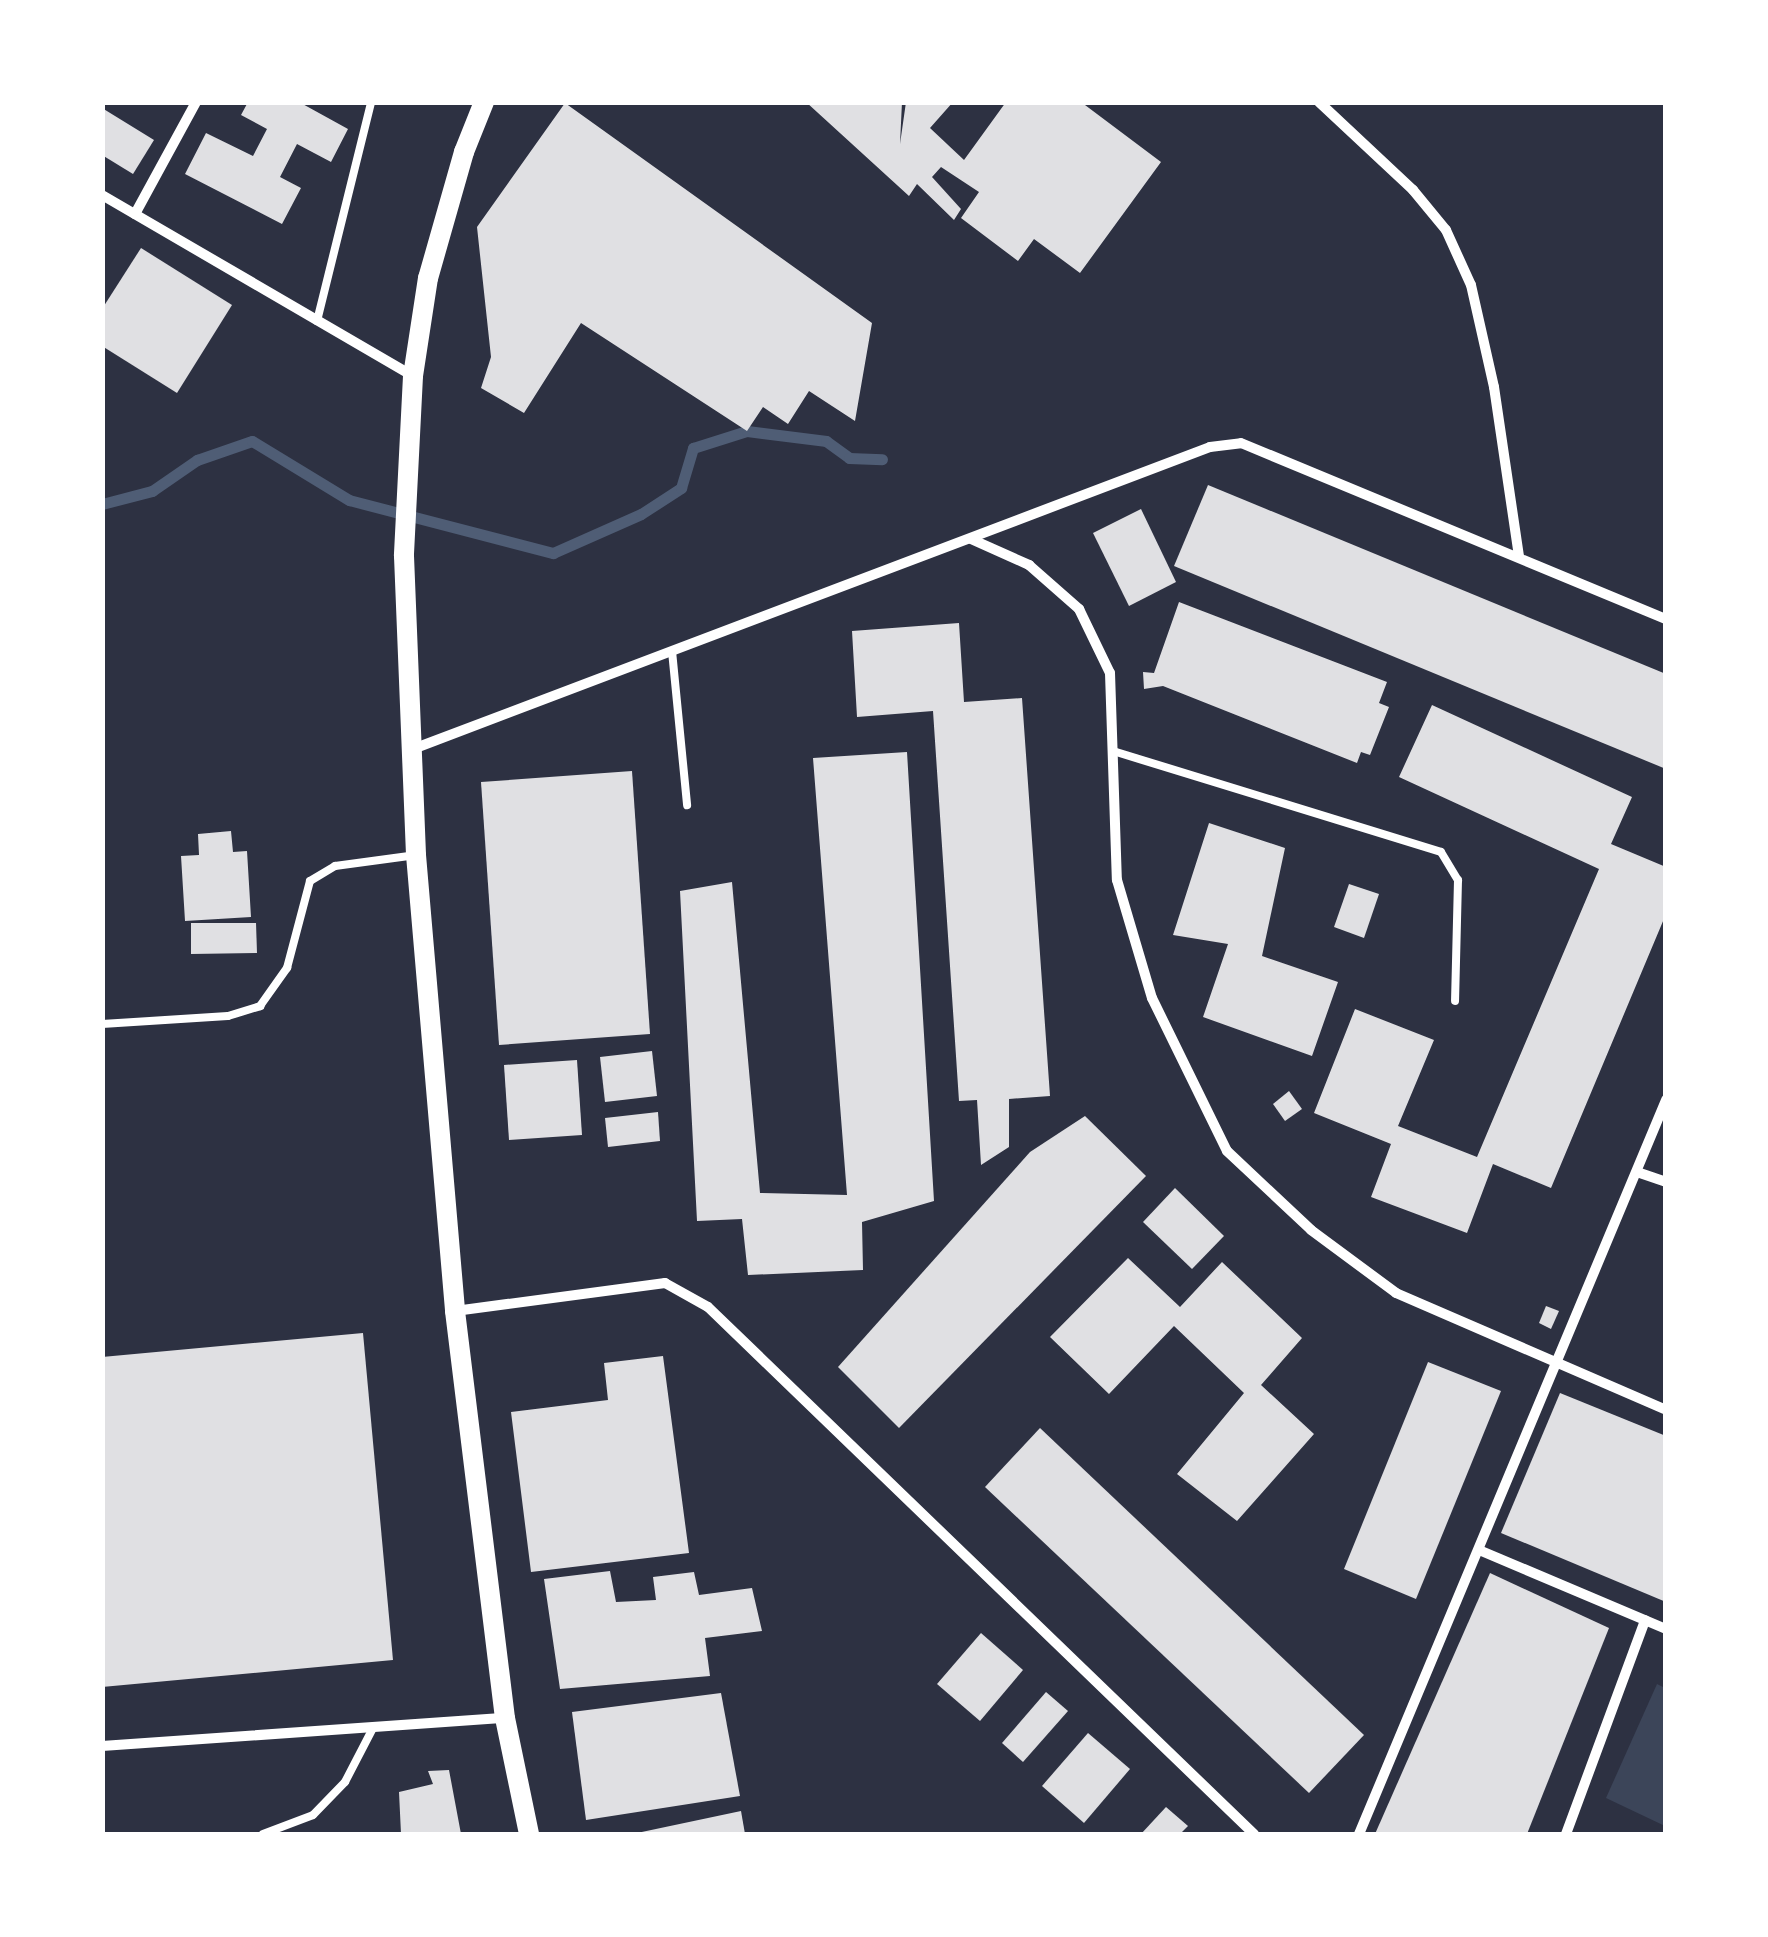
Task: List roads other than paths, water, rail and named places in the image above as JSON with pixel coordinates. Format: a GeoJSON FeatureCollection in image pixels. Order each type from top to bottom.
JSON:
{"type":"FeatureCollection","features":[{"type":"Feature","properties":{"kind":"main road"},"geometry":{"type":"LineString","coordinates":[[484,102],[464,152],[428,278],[413,376],[404,556],[416,855],[455,1312],[504,1718],[529,1834]]}},
{"type":"Feature","properties":{"kind":"street"},"geometry":{"type":"LineString","coordinates":[[135,214],[196,102]]}},
{"type":"Feature","properties":{"kind":"street"},"geometry":{"type":"LineString","coordinates":[[1319,102],[1413,190],[1446,230],[1471,285],[1494,387],[1519,556]]}},
{"type":"Feature","properties":{"kind":"street"},"geometry":{"type":"LineString","coordinates":[[102,195],[413,376]]}},
{"type":"Feature","properties":{"kind":"street"},"geometry":{"type":"LineString","coordinates":[[412,749],[1210,447],[1241,442],[1666,619]]}},
{"type":"Feature","properties":{"kind":"street"},"geometry":{"type":"LineString","coordinates":[[970,539],[1029,566],[1079,609],[1110,673],[1117,880],[1152,998],[1227,1151],[1311,1230],[1396,1293],[1666,1410]]}},
{"type":"Feature","properties":{"kind":"street"},"geometry":{"type":"LineString","coordinates":[[1359,1834],[1558,1366],[1666,1100]]}},
{"type":"Feature","properties":{"kind":"street"},"geometry":{"type":"LineString","coordinates":[[1637,1172],[1666,1182]]}},
{"type":"Feature","properties":{"kind":"street"},"geometry":{"type":"LineString","coordinates":[[455,1312],[665,1282],[708,1307],[1254,1834]]}},
{"type":"Feature","properties":{"kind":"street"},"geometry":{"type":"LineString","coordinates":[[1479,1550],[1666,1629]]}},
{"type":"Feature","properties":{"kind":"street"},"geometry":{"type":"LineString","coordinates":[[1566,1834],[1645,1620]]}},
{"type":"Feature","properties":{"kind":"street"},"geometry":{"type":"LineString","coordinates":[[102,1746],[504,1718]]}},
{"type":"Feature","properties":{"kind":"lane"},"geometry":{"type":"LineString","coordinates":[[318,321],[371,102]]}},
{"type":"Feature","properties":{"kind":"lane"},"geometry":{"type":"LineString","coordinates":[[672,651],[687,804]]}},
{"type":"Feature","properties":{"kind":"lane"},"geometry":{"type":"LineString","coordinates":[[1113,751],[1441,852],[1458,880],[1454,1002]]}},
{"type":"Feature","properties":{"kind":"lane"},"geometry":{"type":"LineString","coordinates":[[102,1024],[228,1016],[260,1006],[287,968],[310,881],[334,866],[416,855]]}},
{"type":"Feature","properties":{"kind":"lane"},"geometry":{"type":"LineString","coordinates":[[263,1834],[312,1815],[345,1782],[372,1728]]}},
{"type":"Feature","properties":{"kind":"waterway"},"geometry":{"type":"LineString","coordinates":[[102,504],[152,491],[197,460],[252,441],[349,500],[553,553],[641,514],[681,488],[693,448],[747,431],[826,441],[849,458],[882,459]]}}]}
